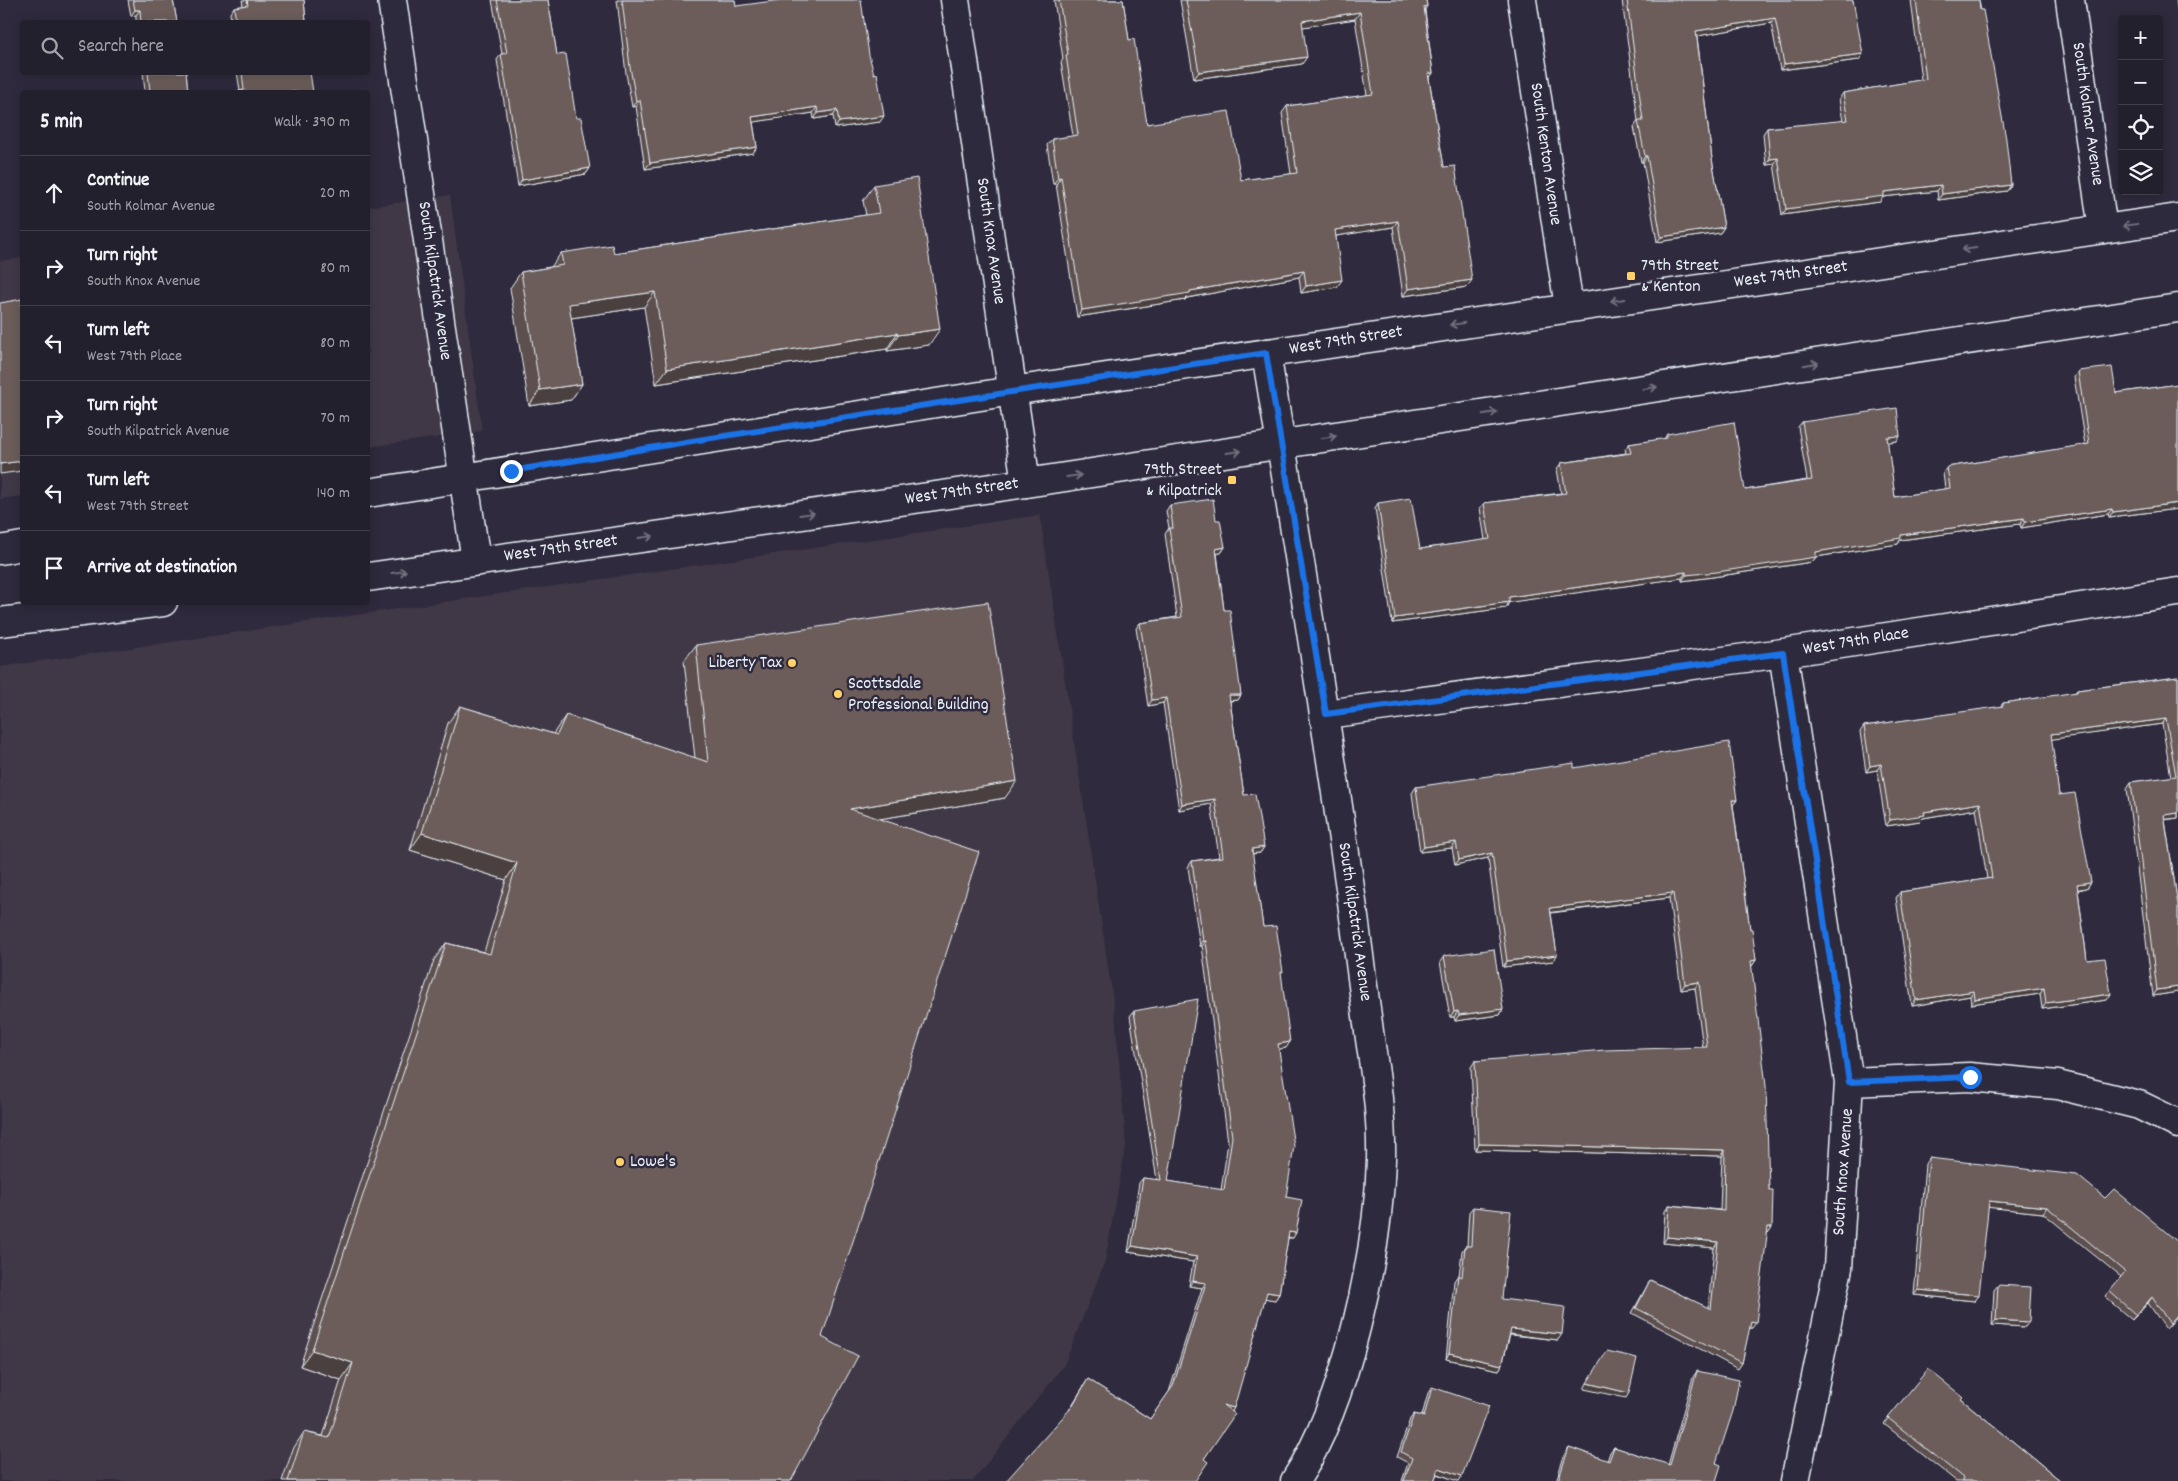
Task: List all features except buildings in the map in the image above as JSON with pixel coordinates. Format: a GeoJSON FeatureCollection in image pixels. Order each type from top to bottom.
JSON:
{"type":"FeatureCollection","features":[{"type":"Feature","properties":{"kind":"street","name":"South Kilpatrick Avenue"},"geometry":{"type":"LineString","coordinates":[[392,0],[476,561]]}},
{"type":"Feature","properties":{"kind":"street","name":"South Knox Avenue"},"geometry":{"type":"LineString","coordinates":[[954,0],[1026,483]]}},
{"type":"Feature","properties":{"kind":"street","name":"South Kenton Avenue"},"geometry":{"type":"LineString","coordinates":[[1522,0],[1568,308]]}},
{"type":"Feature","properties":{"kind":"street","name":"South Kolmar Avenue"},"geometry":{"type":"LineString","coordinates":[[2070,0],[2103,229]]}},
{"type":"Feature","properties":{"kind":"street","name":"West 79th Street"},"geometry":{"type":"LineString","coordinates":[[370,493],[1012,391],[2178,218]]}},
{"type":"Feature","properties":{"kind":"street","name":"West 79th Street"},"geometry":{"type":"LineString","coordinates":[[370,576],[1026,483],[2178,308]]}},
{"type":"Feature","properties":{"kind":"street","name":"South Kilpatrick Avenue"},"geometry":{"type":"LineString","coordinates":[[1266,353],[1326,714],[1378,1093],[1381,1160],[1366,1282],[1346,1363],[1325,1421],[1295,1481]]}},
{"type":"Feature","properties":{"kind":"street"},"geometry":{"type":"LineString","coordinates":[[0,550],[20,546]]}},
{"type":"Feature","properties":{"kind":"street","name":"West 79th Place"},"geometry":{"type":"LineString","coordinates":[[1326,714],[1783,653],[2178,592]]}},
{"type":"Feature","properties":{"kind":"street"},"geometry":{"type":"LineString","coordinates":[[0,622],[139,605]]}},
{"type":"Feature","properties":{"kind":"street","name":"South Knox Avenue"},"geometry":{"type":"LineString","coordinates":[[1783,653],[1849,1082],[1838,1268],[1795,1481]]}},
{"type":"Feature","properties":{"kind":"street"},"geometry":{"type":"LineString","coordinates":[[1849,1082],[1970,1077],[2058,1085],[2139,1105],[2178,1124]]}},
{"type":"Feature","properties":{"kind":"shaded area"},"geometry":{"type":"Polygon","coordinates":[[[450,195],[482,431],[370,447],[370,207],[450,195]]]}},
{"type":"Feature","properties":{"kind":"shaded area"},"geometry":{"type":"Polygon","coordinates":[[[20,258],[20,496],[0,499],[0,261],[20,258]]]}},
{"type":"Feature","properties":{"kind":"shaded area"},"geometry":{"type":"Polygon","coordinates":[[[1040,515],[1115,1013],[1126,1145],[1105,1261],[1064,1365],[973,1481],[0,1481],[0,667],[1040,515]]]}},
{"type":"Feature","properties":{"kind":"place","name":"79th Street & Kenton"},"geometry":{"type":"Point","coordinates":[1631,276]}},
{"type":"Feature","properties":{"kind":"place","name":"79th Street & Kilpatrick"},"geometry":{"type":"Point","coordinates":[1232,480]}},
{"type":"Feature","properties":{"kind":"place","name":"Liberty Tax"},"geometry":{"type":"Point","coordinates":[792,663]}},
{"type":"Feature","properties":{"kind":"place","name":"Scottsdale Professional Building"},"geometry":{"type":"Point","coordinates":[838,694]}},
{"type":"Feature","properties":{"kind":"place","name":"Lowe's"},"geometry":{"type":"Point","coordinates":[620,1162]}},
{"type":"Feature","properties":{"kind":"route"},"geometry":{"type":"LineString","coordinates":[[511,471],[698,440],[1266,353],[1326,714],[1783,653],[1849,1082],[1970,1077]]}}]}
